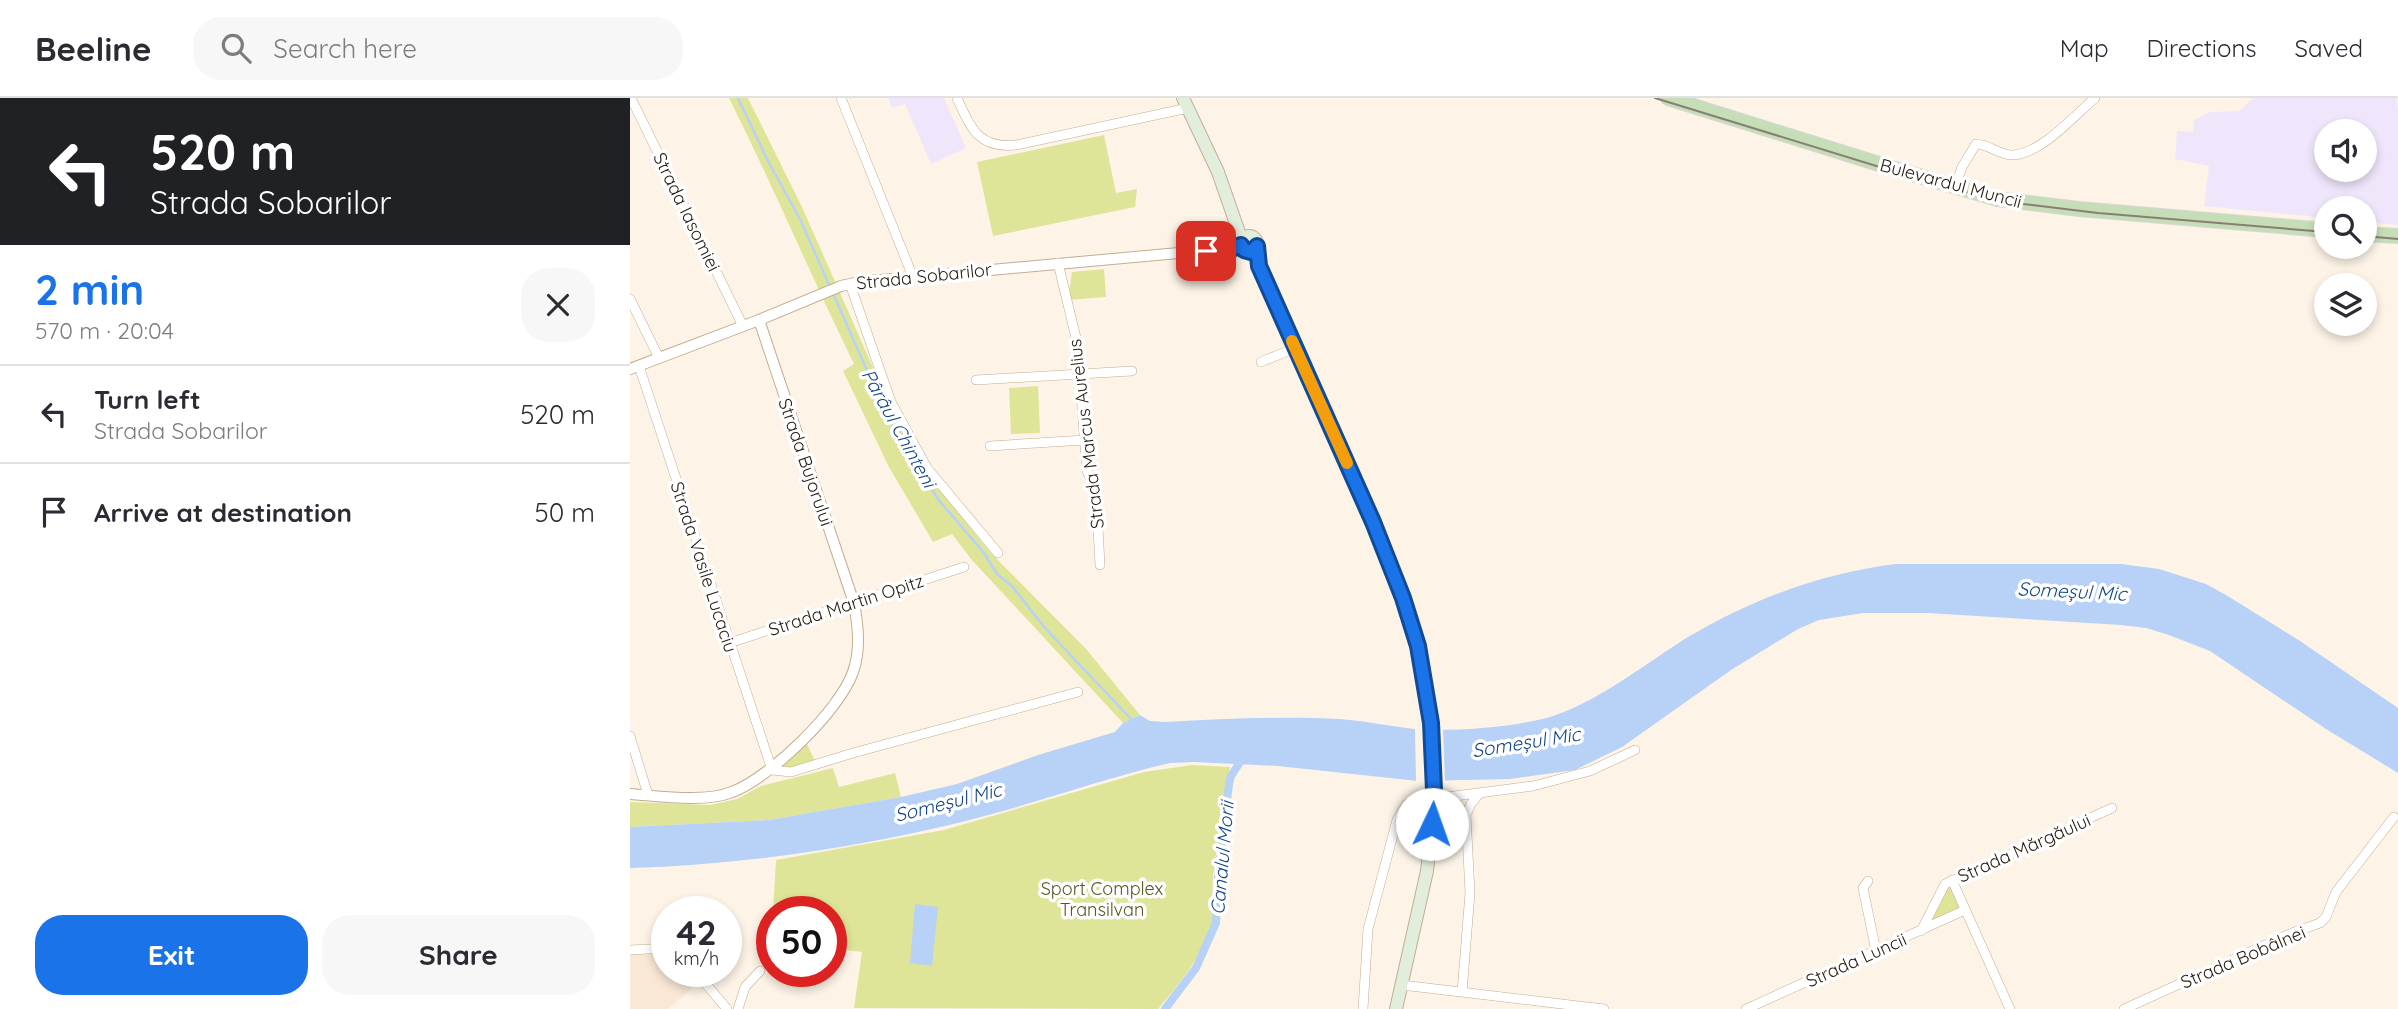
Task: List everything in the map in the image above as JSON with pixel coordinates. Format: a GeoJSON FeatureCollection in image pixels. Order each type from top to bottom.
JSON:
{"type":"FeatureCollection","features":[{"type":"Feature","properties":{"kind":"main road","name":"Bulevardul Muncii"},"geometry":{"type":"LineString","coordinates":[[1668,98],[1998,199],[2314,229]]}},
{"type":"Feature","properties":{"kind":"main road"},"geometry":{"type":"LineString","coordinates":[[1186,103],[1228,199],[1245,246],[1258,264],[1394,575],[1418,646],[1431,723],[1432,824],[1427,871],[1396,1009]]}},
{"type":"Feature","properties":{"kind":"main road"},"geometry":{"type":"LineString","coordinates":[[2377,234],[2398,236]]}},
{"type":"Feature","properties":{"kind":"street","name":"Strada Iasomiei"},"geometry":{"type":"LineString","coordinates":[[631,98],[743,326]]}},
{"type":"Feature","properties":{"kind":"street"},"geometry":{"type":"LineString","coordinates":[[841,98],[913,277]]}},
{"type":"Feature","properties":{"kind":"street"},"geometry":{"type":"LineString","coordinates":[[957,98],[971,128],[979,137],[1001,146],[1016,145],[1186,103]]}},
{"type":"Feature","properties":{"kind":"street"},"geometry":{"type":"LineString","coordinates":[[2077,98],[2093,100]]}},
{"type":"Feature","properties":{"kind":"street"},"geometry":{"type":"LineString","coordinates":[[1955,187],[1962,167],[1976,144],[1985,145],[2003,154],[2017,155],[2053,135],[2093,100]]}},
{"type":"Feature","properties":{"kind":"street","name":"Strada Sobarilor"},"geometry":{"type":"LineString","coordinates":[[635,367],[845,285],[1245,246]]}},
{"type":"Feature","properties":{"kind":"street","name":"Strada Marcus Aurelius"},"geometry":{"type":"LineString","coordinates":[[1058,264],[1077,342],[1087,471],[1096,491],[1100,565]]}},
{"type":"Feature","properties":{"kind":"street"},"geometry":{"type":"LineString","coordinates":[[845,285],[891,402],[927,468],[998,553]]}},
{"type":"Feature","properties":{"kind":"street"},"geometry":{"type":"LineString","coordinates":[[630,299],[659,358]]}},
{"type":"Feature","properties":{"kind":"street","name":"Strada Bujorului"},"geometry":{"type":"LineString","coordinates":[[630,794],[710,797],[732,792],[770,768],[816,727],[846,689],[854,671],[857,653],[854,603],[759,320]]}},
{"type":"Feature","properties":{"kind":"street"},"geometry":{"type":"LineString","coordinates":[[1261,362],[1295,348]]}},
{"type":"Feature","properties":{"kind":"street","name":"Strada Vasile Lucaciu"},"geometry":{"type":"LineString","coordinates":[[635,367],[770,768]]}},
{"type":"Feature","properties":{"kind":"street"},"geometry":{"type":"LineString","coordinates":[[976,380],[1132,371]]}},
{"type":"Feature","properties":{"kind":"street"},"geometry":{"type":"LineString","coordinates":[[990,446],[1085,440]]}},
{"type":"Feature","properties":{"kind":"street","name":"Strada Martin Opitz"},"geometry":{"type":"LineString","coordinates":[[729,643],[964,568]]}},
{"type":"Feature","properties":{"kind":"street"},"geometry":{"type":"LineString","coordinates":[[770,768],[776,772],[791,772],[1078,692]]}},
{"type":"Feature","properties":{"kind":"street"},"geometry":{"type":"LineString","coordinates":[[630,736],[648,796]]}},
{"type":"Feature","properties":{"kind":"street"},"geometry":{"type":"LineString","coordinates":[[1363,1009],[1368,929],[1396,820],[1401,811],[1411,802],[1519,789],[1575,776],[1634,750]]}},
{"type":"Feature","properties":{"kind":"street"},"geometry":{"type":"LineString","coordinates":[[1462,992],[1469,902],[1466,815],[1479,794]]}},
{"type":"Feature","properties":{"kind":"street"},"geometry":{"type":"LineString","coordinates":[[1448,797],[1466,815]]}},
{"type":"Feature","properties":{"kind":"street","name":"Strada Mărgăului"},"geometry":{"type":"LineString","coordinates":[[1922,931],[1941,890],[1952,880],[2112,808]]}},
{"type":"Feature","properties":{"kind":"street","name":"Strada Bobâlnei"},"geometry":{"type":"LineString","coordinates":[[2124,1009],[2320,923],[2326,917],[2336,892],[2394,817]]}},
{"type":"Feature","properties":{"kind":"street"},"geometry":{"type":"LineString","coordinates":[[1952,880],[2010,1009]]}},
{"type":"Feature","properties":{"kind":"street"},"geometry":{"type":"LineString","coordinates":[[1868,881],[1863,888],[1876,951]]}},
{"type":"Feature","properties":{"kind":"street","name":"Strada Luncii"},"geometry":{"type":"LineString","coordinates":[[1746,1009],[1965,910]]}},
{"type":"Feature","properties":{"kind":"street"},"geometry":{"type":"LineString","coordinates":[[630,950],[651,949]]}},
{"type":"Feature","properties":{"kind":"street"},"geometry":{"type":"LineString","coordinates":[[738,1009],[745,987],[756,975]]}},
{"type":"Feature","properties":{"kind":"street"},"geometry":{"type":"LineString","coordinates":[[1402,985],[1604,1009]]}},
{"type":"Feature","properties":{"kind":"street"},"geometry":{"type":"LineString","coordinates":[[708,987],[727,1009]]}},
{"type":"Feature","properties":{"kind":"shaded area"},"geometry":{"type":"Polygon","coordinates":[[[888,98],[944,98],[966,148],[931,164],[905,104],[892,108],[888,98]]]}},
{"type":"Feature","properties":{"kind":"shaded area"},"geometry":{"type":"Polygon","coordinates":[[[2253,98],[2396,98],[2398,225],[2377,223],[2377,196],[2314,196],[2314,217],[2204,206],[2209,166],[2175,159],[2177,131],[2193,132],[2194,120],[2210,112],[2239,111],[2253,98]]]}},
{"type":"Feature","properties":{"kind":"shaded area"},"geometry":{"type":"Polygon","coordinates":[[[651,949],[651,987],[694,987],[668,1009],[630,1009],[630,950],[651,949]]]}},
{"type":"Feature","properties":{"kind":"green space"},"geometry":{"type":"Polygon","coordinates":[[[729,98],[748,98],[802,207],[902,433],[927,474],[989,551],[1087,650],[1140,715],[1123,723],[971,559],[952,534],[933,542],[889,467],[843,371],[854,364],[729,98]]]}},
{"type":"Feature","properties":{"kind":"green space"},"geometry":{"type":"Polygon","coordinates":[[[1104,135],[1116,193],[1137,189],[1135,207],[993,236],[977,162],[1104,135]]]}},
{"type":"Feature","properties":{"kind":"green space"},"geometry":{"type":"Polygon","coordinates":[[[1104,269],[1106,297],[1068,300],[1072,272],[1104,269]]]}},
{"type":"Feature","properties":{"kind":"green space"},"geometry":{"type":"Polygon","coordinates":[[[1038,386],[1040,433],[1011,434],[1009,388],[1038,386]]]}},
{"type":"Feature","properties":{"kind":"green space"},"geometry":{"type":"Polygon","coordinates":[[[807,744],[815,761],[785,769],[780,766],[807,744]]]}},
{"type":"Feature","properties":{"kind":"green space","name":"Sport Complex Transilvan"},"geometry":{"type":"Polygon","coordinates":[[[1192,765],[1230,767],[1213,879],[1211,928],[1195,961],[1158,1009],[854,1008],[862,952],[847,950],[847,896],[774,896],[776,860],[944,830],[1144,772],[1192,765]]]}},
{"type":"Feature","properties":{"kind":"green space"},"geometry":{"type":"Polygon","coordinates":[[[833,768],[839,787],[895,773],[901,797],[769,820],[630,827],[630,802],[710,805],[737,799],[761,786],[833,768]]]}},
{"type":"Feature","properties":{"kind":"green space"},"geometry":{"type":"Polygon","coordinates":[[[1949,885],[1962,909],[1926,926],[1949,885]]]}},
{"type":"Feature","properties":{"kind":"water","name":"Someșul Mic"},"geometry":{"type":"Polygon","coordinates":[[[1896,564],[2121,564],[2159,569],[2206,584],[2300,641],[2398,708],[2398,773],[2326,729],[2210,651],[2146,628],[1928,613],[1863,613],[1819,620],[1798,629],[1731,670],[1622,747],[1575,770],[1510,779],[1418,781],[1278,766],[1170,763],[992,814],[858,844],[767,858],[630,868],[630,827],[769,820],[901,797],[957,784],[1038,755],[1115,732],[1123,723],[1140,715],[1150,721],[1165,722],[1274,718],[1340,719],[1429,730],[1486,728],[1542,719],[1590,700],[1712,623],[1762,600],[1841,574],[1896,564]]]}},
{"type":"Feature","properties":{"kind":"water"},"geometry":{"type":"Polygon","coordinates":[[[915,904],[938,907],[932,966],[910,963],[915,904]]]}},
{"type":"Feature","properties":{"kind":"pier"},"geometry":{"type":"Polygon","coordinates":[[[1415,729],[1443,729],[1445,781],[1416,781],[1415,729]]]}},
{"type":"Feature","properties":{"kind":"waterway","name":"Pârâul Chinteni"},"geometry":{"type":"LineString","coordinates":[[738,98],[801,221],[830,287]]}},
{"type":"Feature","properties":{"kind":"waterway","name":"Pârâul Chinteni"},"geometry":{"type":"LineString","coordinates":[[833,293],[898,436],[938,499],[984,553],[997,574],[1012,586],[1044,627],[1133,721]]}},
{"type":"Feature","properties":{"kind":"waterway","name":"Canalul Morii"},"geometry":{"type":"LineString","coordinates":[[1165,1009],[1196,968],[1216,923],[1218,876],[1229,784],[1244,756]]}},
{"type":"Feature","properties":{"kind":"tram line"},"geometry":{"type":"LineString","coordinates":[[1655,98],[1998,201],[2098,213],[2314,231]]}},
{"type":"Feature","properties":{"kind":"tram line"},"geometry":{"type":"LineString","coordinates":[[2377,237],[2398,239]]}},
{"type":"Feature","properties":{"kind":"slow traffic"},"geometry":{"type":"LineString","coordinates":[[1292,341],[1347,463]]}},
{"type":"Feature","properties":{"kind":"route"},"geometry":{"type":"LineString","coordinates":[[1206,251],[1241,245],[1244,250],[1251,252],[1257,246],[1258,264],[1394,575],[1418,646],[1429,704],[1434,790],[1432,824]]}}]}
